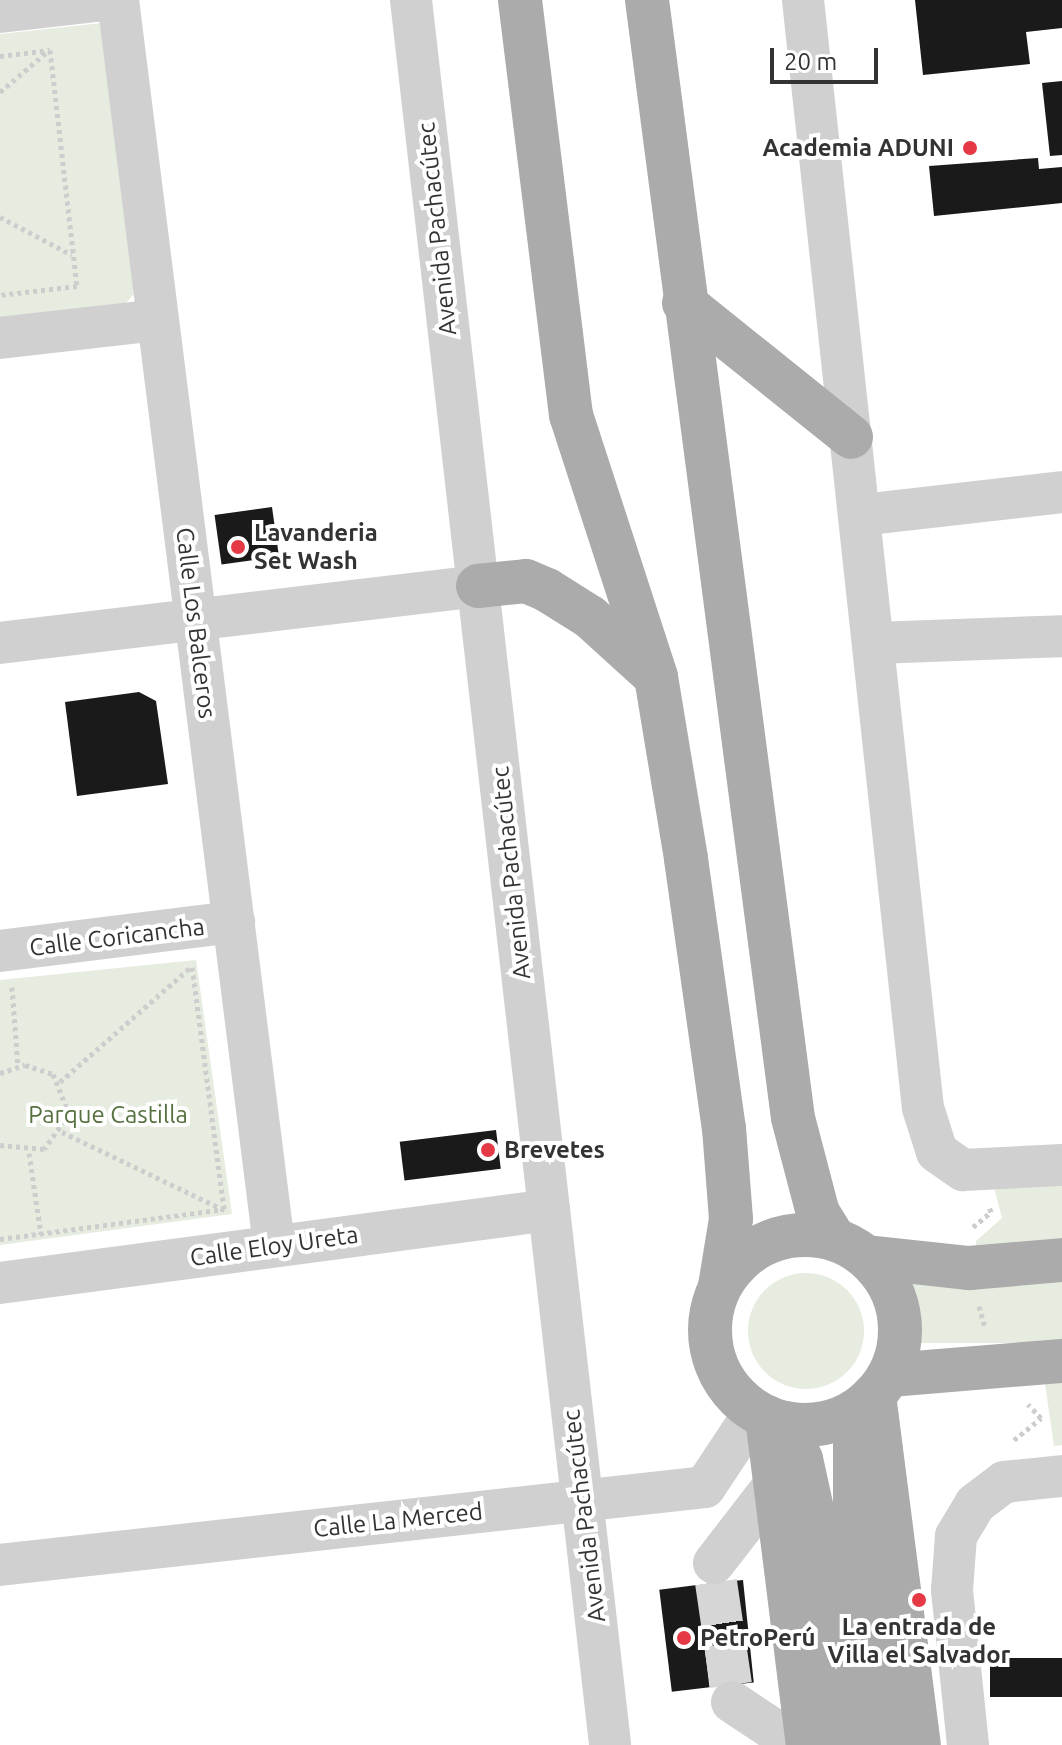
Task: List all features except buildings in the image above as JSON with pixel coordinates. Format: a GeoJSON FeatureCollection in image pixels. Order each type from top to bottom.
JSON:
{"type":"FeatureCollection","features":[{"type":"Feature","properties":{"kind":"main road"},"geometry":{"type":"LineString","coordinates":[[520,0],[571,415],[656,677],[724,1128],[731,1219],[710,1336],[715,1362],[769,1417],[801,1459],[815,1523],[844,1745]]}},
{"type":"Feature","properties":{"kind":"main road"},"geometry":{"type":"LineString","coordinates":[[647,0],[684,303],[793,1118],[818,1213],[850,1248],[884,1277],[901,1325],[873,1394],[855,1522],[880,1745]]}},
{"type":"Feature","properties":{"kind":"main road"},"geometry":{"type":"LineString","coordinates":[[684,303],[851,437]]}},
{"type":"Feature","properties":{"kind":"main road"},"geometry":{"type":"LineString","coordinates":[[478,586],[526,581],[547,590],[590,617],[656,677]]}},
{"type":"Feature","properties":{"kind":"main road"},"geometry":{"type":"LineString","coordinates":[[720,1286],[760,1246],[796,1235],[850,1248],[969,1268],[1062,1260]]}},
{"type":"Feature","properties":{"kind":"main road"},"geometry":{"type":"LineString","coordinates":[[769,1417],[821,1424],[873,1394],[1062,1361]]}},
{"type":"Feature","properties":{"kind":"main road"},"geometry":{"type":"LineString","coordinates":[[873,1394],[919,1745]]}},
{"type":"Feature","properties":{"kind":"main road"},"geometry":{"type":"LineString","coordinates":[[769,1417],[808,1745]]}},
{"type":"Feature","properties":{"kind":"street"},"geometry":{"type":"LineString","coordinates":[[0,12],[105,0]]}},
{"type":"Feature","properties":{"kind":"street","name":"Calle Los Balceros"},"geometry":{"type":"LineString","coordinates":[[118,0],[274,1246]]}},
{"type":"Feature","properties":{"kind":"street","name":"Avenida Pachacútec"},"geometry":{"type":"LineString","coordinates":[[411,0],[610,1745]]}},
{"type":"Feature","properties":{"kind":"street"},"geometry":{"type":"LineString","coordinates":[[803,0],[923,1108],[937,1152],[978,1175],[1062,1165]]}},
{"type":"Feature","properties":{"kind":"street"},"geometry":{"type":"LineString","coordinates":[[0,338],[158,320]]}},
{"type":"Feature","properties":{"kind":"street"},"geometry":{"type":"LineString","coordinates":[[861,515],[1062,492]]}},
{"type":"Feature","properties":{"kind":"street"},"geometry":{"type":"LineString","coordinates":[[0,643],[478,586]]}},
{"type":"Feature","properties":{"kind":"street"},"geometry":{"type":"LineString","coordinates":[[875,643],[1062,636]]}},
{"type":"Feature","properties":{"kind":"street","name":"Calle Coricancha"},"geometry":{"type":"LineString","coordinates":[[6,968],[234,922]]}},
{"type":"Feature","properties":{"kind":"street","name":"Calle Eloy Ureta"},"geometry":{"type":"LineString","coordinates":[[0,1283],[549,1210]]}},
{"type":"Feature","properties":{"kind":"street"},"geometry":{"type":"LineString","coordinates":[[769,1417],[705,1487],[715,1573],[775,1484]]}},
{"type":"Feature","properties":{"kind":"street"},"geometry":{"type":"LineString","coordinates":[[968,1745],[952,1590],[956,1536],[975,1504],[1004,1482],[1062,1476]]}},
{"type":"Feature","properties":{"kind":"street","name":"Calle La Merced"},"geometry":{"type":"LineString","coordinates":[[0,1565],[705,1487]]}},
{"type":"Feature","properties":{"kind":"street"},"geometry":{"type":"LineString","coordinates":[[738,1745],[732,1694],[797,1745]]}},
{"type":"Feature","properties":{"kind":"path"},"geometry":{"type":"LineString","coordinates":[[0,295],[77,286],[46,7]]}},
{"type":"Feature","properties":{"kind":"path"},"geometry":{"type":"LineString","coordinates":[[0,56],[50,50]]}},
{"type":"Feature","properties":{"kind":"path"},"geometry":{"type":"LineString","coordinates":[[0,92],[50,50]]}},
{"type":"Feature","properties":{"kind":"path"},"geometry":{"type":"LineString","coordinates":[[0,217],[73,255]]}},
{"type":"Feature","properties":{"kind":"path"},"geometry":{"type":"LineString","coordinates":[[60,1082],[192,966],[234,922]]}},
{"type":"Feature","properties":{"kind":"path"},"geometry":{"type":"LineString","coordinates":[[177,968],[192,966]]}},
{"type":"Feature","properties":{"kind":"path"},"geometry":{"type":"LineString","coordinates":[[192,966],[224,1209]]}},
{"type":"Feature","properties":{"kind":"path"},"geometry":{"type":"LineString","coordinates":[[6,968],[27,983]]}},
{"type":"Feature","properties":{"kind":"path"},"geometry":{"type":"LineString","coordinates":[[0,986],[6,968]]}},
{"type":"Feature","properties":{"kind":"path"},"geometry":{"type":"LineString","coordinates":[[6,968],[18,1066]]}},
{"type":"Feature","properties":{"kind":"path"},"geometry":{"type":"LineString","coordinates":[[0,1073],[18,1066],[40,1067],[60,1082],[68,1100],[62,1132],[29,1153],[0,1145]]}},
{"type":"Feature","properties":{"kind":"path"},"geometry":{"type":"LineString","coordinates":[[62,1132],[224,1209],[274,1246]]}},
{"type":"Feature","properties":{"kind":"path"},"geometry":{"type":"LineString","coordinates":[[29,1153],[41,1234]]}},
{"type":"Feature","properties":{"kind":"path"},"geometry":{"type":"LineString","coordinates":[[0,1239],[224,1209]]}},
{"type":"Feature","properties":{"kind":"green space"},"geometry":{"type":"Polygon","coordinates":[[[102,23],[134,294],[126,303],[0,319],[0,34],[102,23]]]}},
{"type":"Feature","properties":{"kind":"green space","name":"Parque Castilla"},"geometry":{"type":"Polygon","coordinates":[[[196,960],[232,1214],[0,1245],[0,980],[196,960]]]}},
{"type":"Feature","properties":{"kind":"green space"},"geometry":{"type":"Polygon","coordinates":[[[1062,1179],[1062,1247],[976,1257],[976,1241],[1002,1218],[994,1187],[1062,1179]]]}},
{"type":"Feature","properties":{"kind":"green space"},"geometry":{"type":"Polygon","coordinates":[[[891,1265],[1062,1265],[1062,1343],[891,1343],[891,1265]]]}},
{"type":"Feature","properties":{"kind":"green space"},"geometry":{"type":"Polygon","coordinates":[[[806,1273],[828,1277],[847,1290],[860,1309],[864,1331],[860,1353],[847,1372],[828,1385],[806,1389],[784,1385],[765,1372],[752,1353],[748,1331],[752,1309],[765,1290],[784,1277],[806,1273]]]}},
{"type":"Feature","properties":{"kind":"green space"},"geometry":{"type":"Polygon","coordinates":[[[1062,1382],[1062,1445],[1054,1446],[1045,1384],[1062,1382]]]}},
{"type":"Feature","properties":{"kind":"tunnel"},"geometry":{"type":"LineString","coordinates":[[716,1582],[731,1685]]}},
{"type":"Feature","properties":{"kind":"place","name":"Academia ADUNI"},"geometry":{"type":"Point","coordinates":[970,148]}},
{"type":"Feature","properties":{"kind":"place","name":"Lavanderia Set Wash"},"geometry":{"type":"Point","coordinates":[238,547]}},
{"type":"Feature","properties":{"kind":"place","name":"Brevetes"},"geometry":{"type":"Point","coordinates":[488,1150]}},
{"type":"Feature","properties":{"kind":"place","name":"La entrada de Villa el Salvador"},"geometry":{"type":"Point","coordinates":[919,1600]}},
{"type":"Feature","properties":{"kind":"place","name":"PetroPerú"},"geometry":{"type":"Point","coordinates":[684,1638]}}]}
